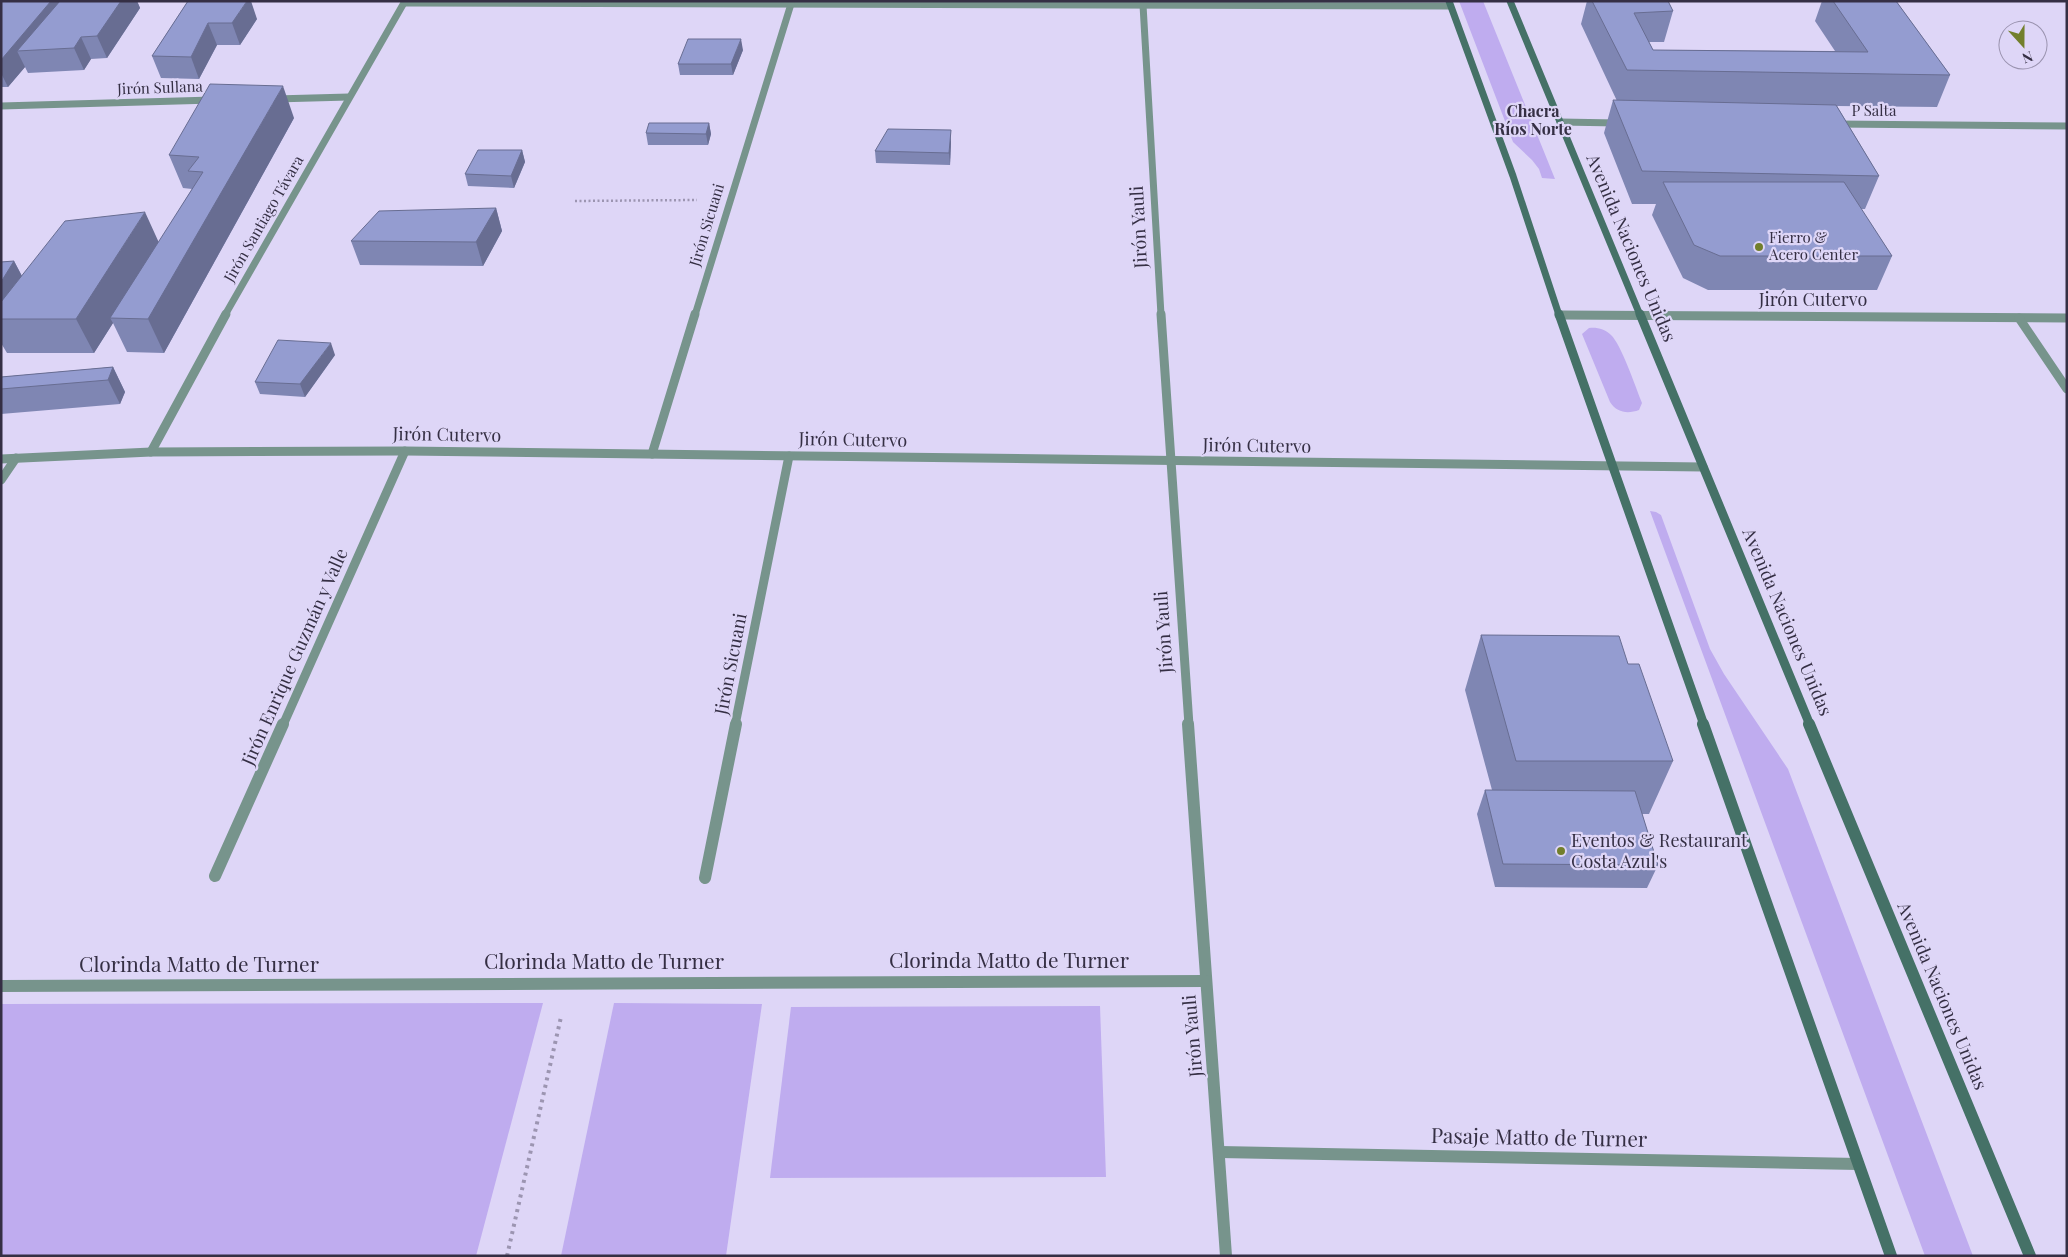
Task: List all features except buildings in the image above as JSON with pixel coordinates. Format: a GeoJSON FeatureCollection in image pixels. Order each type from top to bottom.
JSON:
{"type":"FeatureCollection","features":[{"type":"Feature","properties":{"kind":"main road","name":"Avenida Naciones Unidas"},"geometry":{"type":"LineString","coordinates":[[1510,1],[2030,1256]]}},
{"type":"Feature","properties":{"kind":"main road"},"geometry":{"type":"LineString","coordinates":[[1450,4],[1513,176],[1558,315],[1890,1256]]}},
{"type":"Feature","properties":{"kind":"street"},"geometry":{"type":"LineString","coordinates":[[405,2],[1143,5],[1450,4]]}},
{"type":"Feature","properties":{"kind":"street","name":"Jirón Santiago Távara"},"geometry":{"type":"LineString","coordinates":[[151,452],[196,366],[405,2]]}},
{"type":"Feature","properties":{"kind":"street","name":"Jirón Sicuani"},"geometry":{"type":"LineString","coordinates":[[652,454],[790,4]]}},
{"type":"Feature","properties":{"kind":"street","name":"Jirón Yauli"},"geometry":{"type":"LineString","coordinates":[[1143,5],[1170,461],[1226,1256]]}},
{"type":"Feature","properties":{"kind":"street"},"geometry":{"type":"LineString","coordinates":[[270,99],[349,97]]}},
{"type":"Feature","properties":{"kind":"street","name":"Jirón Sullana"},"geometry":{"type":"LineString","coordinates":[[1,106],[220,100]]}},
{"type":"Feature","properties":{"kind":"street"},"geometry":{"type":"LineString","coordinates":[[1560,122],[1630,123]]}},
{"type":"Feature","properties":{"kind":"street","name":"P Salta"},"geometry":{"type":"LineString","coordinates":[[1828,124],[2067,126]]}},
{"type":"Feature","properties":{"kind":"street","name":"Jirón Cutervo"},"geometry":{"type":"LineString","coordinates":[[1558,315],[2067,318]]}},
{"type":"Feature","properties":{"kind":"street"},"geometry":{"type":"LineString","coordinates":[[2019,318],[2067,389]]}},
{"type":"Feature","properties":{"kind":"street","name":"Jirón Cutervo"},"geometry":{"type":"LineString","coordinates":[[1,459],[151,452],[405,451],[1704,467]]}},
{"type":"Feature","properties":{"kind":"street","name":"Jirón Enrique Guzmán y Valle"},"geometry":{"type":"LineString","coordinates":[[216,876],[405,451]]}},
{"type":"Feature","properties":{"kind":"street","name":"Jirón Sicuani"},"geometry":{"type":"LineString","coordinates":[[705,878],[789,456]]}},
{"type":"Feature","properties":{"kind":"street"},"geometry":{"type":"LineString","coordinates":[[1,480],[16,458]]}},
{"type":"Feature","properties":{"kind":"street","name":"Clorinda Matto de Turner"},"geometry":{"type":"LineString","coordinates":[[1,986],[569,982],[1206,981]]}},
{"type":"Feature","properties":{"kind":"street","name":"Pasaje Matto de Turner"},"geometry":{"type":"LineString","coordinates":[[1220,1152],[1858,1164]]}},
{"type":"Feature","properties":{"kind":"path"},"geometry":{"type":"LineString","coordinates":[[575,201],[731,200]]}},
{"type":"Feature","properties":{"kind":"path"},"geometry":{"type":"LineString","coordinates":[[507,1256],[569,982]]}},
{"type":"Feature","properties":{"kind":"shaded area"},"geometry":{"type":"Polygon","coordinates":[[[1459,1],[1483,1],[1555,179],[1542,178],[1539,169],[1532,160],[1513,142],[1459,1]]]}},
{"type":"Feature","properties":{"kind":"shaded area"},"geometry":{"type":"Polygon","coordinates":[[[1589,328],[1604,330],[1615,340],[1624,357],[1642,403],[1639,410],[1623,412],[1610,402],[1582,334],[1589,328]]]}},
{"type":"Feature","properties":{"kind":"shaded area"},"geometry":{"type":"Polygon","coordinates":[[[1650,511],[1661,515],[1710,649],[1724,674],[1788,769],[1973,1256],[1925,1256],[1650,511]]]}},
{"type":"Feature","properties":{"kind":"shaded area"},"geometry":{"type":"Polygon","coordinates":[[[543,1003],[476,1256],[1,1256],[1,1004],[543,1003]]]}},
{"type":"Feature","properties":{"kind":"shaded area"},"geometry":{"type":"Polygon","coordinates":[[[614,1003],[762,1004],[726,1256],[561,1256],[614,1003]]]}},
{"type":"Feature","properties":{"kind":"shaded area"},"geometry":{"type":"Polygon","coordinates":[[[1100,1006],[1106,1177],[770,1178],[791,1007],[1100,1006]]]}},
{"type":"Feature","properties":{"kind":"place","name":"Fierro & Acero Center"},"geometry":{"type":"Point","coordinates":[1759,247]}},
{"type":"Feature","properties":{"kind":"place","name":"Eventos & Restaurant Costa Azul's"},"geometry":{"type":"Point","coordinates":[1561,851]}},
{"type":"Feature","properties":{"kind":"district","name":"Chacra Ríos Norte"},"geometry":{"type":"Point","coordinates":[1533,120]}}]}
